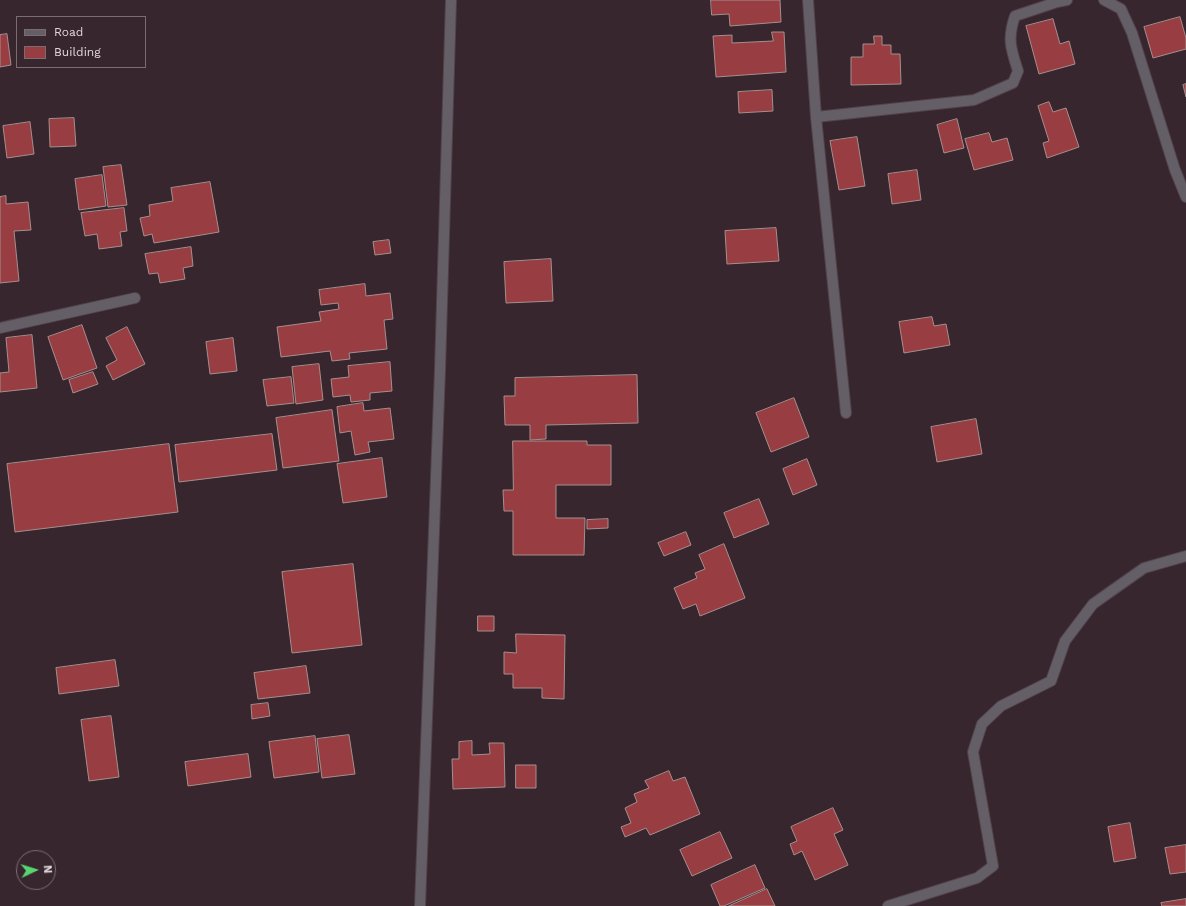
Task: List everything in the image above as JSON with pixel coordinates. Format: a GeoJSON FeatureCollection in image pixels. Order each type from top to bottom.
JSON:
{"type":"FeatureCollection","features":[{"type":"Feature","properties":{"kind":"street"},"geometry":{"type":"LineString","coordinates":[[420,906],[440,386],[451,0]]}},
{"type":"Feature","properties":{"kind":"street"},"geometry":{"type":"LineString","coordinates":[[808,0],[816,117],[846,413]]}},
{"type":"Feature","properties":{"kind":"street"},"geometry":{"type":"LineString","coordinates":[[816,117],[974,100],[1013,83],[1018,71],[1010,46],[1010,30],[1015,16],[1067,0]]}},
{"type":"Feature","properties":{"kind":"street"},"geometry":{"type":"LineString","coordinates":[[1104,0],[1120,9],[1132,33],[1175,170],[1186,197]]}},
{"type":"Feature","properties":{"kind":"street"},"geometry":{"type":"LineString","coordinates":[[0,328],[136,298]]}},
{"type":"Feature","properties":{"kind":"street"},"geometry":{"type":"LineString","coordinates":[[888,906],[977,878],[993,866],[973,752],[982,724],[1001,706],[1051,681],[1065,641],[1093,604],[1144,568],[1186,556]]}},
{"type":"Feature","properties":{"kind":"building"},"geometry":{"type":"Polygon","coordinates":[[[711,0],[780,0],[781,22],[730,26],[729,14],[712,15],[711,0]]]}},
{"type":"Feature","properties":{"kind":"building"},"geometry":{"type":"Polygon","coordinates":[[[1180,17],[1186,38],[1186,49],[1153,58],[1144,27],[1180,17]]]}},
{"type":"Feature","properties":{"kind":"building"},"geometry":{"type":"Polygon","coordinates":[[[1053,19],[1060,44],[1069,41],[1075,64],[1039,74],[1026,26],[1053,19]]]}},
{"type":"Feature","properties":{"kind":"building"},"geometry":{"type":"Polygon","coordinates":[[[772,32],[784,32],[786,72],[716,77],[713,36],[732,35],[732,43],[773,41],[772,32]]]}},
{"type":"Feature","properties":{"kind":"building"},"geometry":{"type":"Polygon","coordinates":[[[7,34],[11,65],[0,67],[0,35],[7,34]]]}},
{"type":"Feature","properties":{"kind":"building"},"geometry":{"type":"Polygon","coordinates":[[[874,36],[882,36],[882,45],[891,45],[891,54],[900,54],[901,84],[851,85],[851,57],[863,57],[863,44],[874,44],[874,36]]]}},
{"type":"Feature","properties":{"kind":"building"},"geometry":{"type":"Polygon","coordinates":[[[1186,84],[1186,97],[1183,85],[1186,84]]]}},
{"type":"Feature","properties":{"kind":"building"},"geometry":{"type":"Polygon","coordinates":[[[772,90],[773,111],[739,113],[738,92],[772,90]]]}},
{"type":"Feature","properties":{"kind":"building"},"geometry":{"type":"Polygon","coordinates":[[[1049,102],[1053,112],[1066,108],[1079,147],[1047,158],[1043,143],[1049,141],[1038,106],[1049,102]]]}},
{"type":"Feature","properties":{"kind":"building"},"geometry":{"type":"Polygon","coordinates":[[[74,118],[76,146],[50,147],[49,119],[74,118]]]}},
{"type":"Feature","properties":{"kind":"building"},"geometry":{"type":"Polygon","coordinates":[[[957,119],[964,148],[944,153],[937,125],[957,119]]]}},
{"type":"Feature","properties":{"kind":"building"},"geometry":{"type":"Polygon","coordinates":[[[30,122],[34,154],[7,158],[3,126],[30,122]]]}},
{"type":"Feature","properties":{"kind":"building"},"geometry":{"type":"Polygon","coordinates":[[[989,133],[992,142],[1007,138],[1013,160],[974,170],[965,139],[989,133]]]}},
{"type":"Feature","properties":{"kind":"building"},"geometry":{"type":"Polygon","coordinates":[[[857,137],[865,186],[839,190],[830,141],[857,137]]]}},
{"type":"Feature","properties":{"kind":"building"},"geometry":{"type":"Polygon","coordinates":[[[121,165],[127,205],[108,207],[103,167],[121,165]]]}},
{"type":"Feature","properties":{"kind":"building"},"geometry":{"type":"Polygon","coordinates":[[[917,170],[921,200],[892,204],[888,174],[917,170]]]}},
{"type":"Feature","properties":{"kind":"building"},"geometry":{"type":"Polygon","coordinates":[[[102,175],[106,206],[79,210],[75,179],[102,175]]]}},
{"type":"Feature","properties":{"kind":"building"},"geometry":{"type":"Polygon","coordinates":[[[210,182],[219,232],[154,243],[152,234],[144,236],[140,218],[150,216],[149,205],[173,201],[171,188],[210,182]]]}},
{"type":"Feature","properties":{"kind":"building"},"geometry":{"type":"Polygon","coordinates":[[[6,196],[6,204],[28,202],[31,230],[14,231],[19,281],[0,283],[0,197],[6,196]]]}},
{"type":"Feature","properties":{"kind":"building"},"geometry":{"type":"Polygon","coordinates":[[[124,208],[127,231],[120,232],[122,246],[99,249],[97,234],[85,236],[81,213],[124,208]]]}},
{"type":"Feature","properties":{"kind":"building"},"geometry":{"type":"Polygon","coordinates":[[[776,228],[779,261],[727,264],[725,231],[776,228]]]}},
{"type":"Feature","properties":{"kind":"building"},"geometry":{"type":"Polygon","coordinates":[[[389,240],[391,253],[375,255],[373,242],[389,240]]]}},
{"type":"Feature","properties":{"kind":"building"},"geometry":{"type":"Polygon","coordinates":[[[191,247],[193,266],[183,268],[185,279],[160,283],[158,273],[149,274],[145,254],[191,247]]]}},
{"type":"Feature","properties":{"kind":"building"},"geometry":{"type":"Polygon","coordinates":[[[551,259],[553,301],[506,303],[504,262],[551,259]]]}},
{"type":"Feature","properties":{"kind":"building"},"geometry":{"type":"Polygon","coordinates":[[[365,284],[366,296],[390,293],[393,319],[384,320],[387,349],[349,353],[350,359],[332,361],[330,351],[281,357],[277,327],[321,321],[319,312],[339,309],[338,303],[321,305],[319,290],[365,284]]]}},
{"type":"Feature","properties":{"kind":"building"},"geometry":{"type":"Polygon","coordinates":[[[932,317],[934,326],[946,324],[950,345],[904,353],[899,322],[932,317]]]}},
{"type":"Feature","properties":{"kind":"building"},"geometry":{"type":"Polygon","coordinates":[[[82,325],[97,368],[63,380],[48,337],[82,325]]]}},
{"type":"Feature","properties":{"kind":"building"},"geometry":{"type":"Polygon","coordinates":[[[127,327],[145,364],[113,380],[106,366],[117,360],[106,338],[127,327]]]}},
{"type":"Feature","properties":{"kind":"building"},"geometry":{"type":"Polygon","coordinates":[[[32,335],[37,388],[0,392],[0,373],[9,372],[6,338],[32,335]]]}},
{"type":"Feature","properties":{"kind":"building"},"geometry":{"type":"Polygon","coordinates":[[[233,338],[237,371],[210,374],[206,342],[233,338]]]}},
{"type":"Feature","properties":{"kind":"building"},"geometry":{"type":"Polygon","coordinates":[[[390,362],[392,391],[370,393],[370,400],[351,402],[350,395],[333,397],[331,379],[349,377],[348,366],[390,362]]]}},
{"type":"Feature","properties":{"kind":"building"},"geometry":{"type":"Polygon","coordinates":[[[319,364],[323,400],[296,404],[292,367],[319,364]]]}},
{"type":"Feature","properties":{"kind":"building"},"geometry":{"type":"Polygon","coordinates":[[[93,372],[98,384],[73,393],[69,380],[93,372]]]}},
{"type":"Feature","properties":{"kind":"building"},"geometry":{"type":"Polygon","coordinates":[[[637,375],[638,423],[546,425],[546,439],[530,440],[530,425],[505,425],[504,396],[515,396],[515,378],[637,375]]]}},
{"type":"Feature","properties":{"kind":"building"},"geometry":{"type":"Polygon","coordinates":[[[291,377],[294,403],[267,406],[263,380],[291,377]]]}},
{"type":"Feature","properties":{"kind":"building"},"geometry":{"type":"Polygon","coordinates":[[[794,398],[809,437],[771,452],[756,413],[794,398]]]}},
{"type":"Feature","properties":{"kind":"building"},"geometry":{"type":"Polygon","coordinates":[[[363,403],[364,411],[390,408],[394,439],[368,442],[370,452],[355,455],[351,431],[340,433],[337,407],[363,403]]]}},
{"type":"Feature","properties":{"kind":"building"},"geometry":{"type":"Polygon","coordinates":[[[332,410],[339,461],[283,468],[276,418],[332,410]]]}},
{"type":"Feature","properties":{"kind":"building"},"geometry":{"type":"Polygon","coordinates":[[[976,419],[982,454],[937,462],[931,427],[976,419]]]}},
{"type":"Feature","properties":{"kind":"building"},"geometry":{"type":"Polygon","coordinates":[[[272,434],[277,470],[179,482],[175,445],[272,434]]]}},
{"type":"Feature","properties":{"kind":"building"},"geometry":{"type":"Polygon","coordinates":[[[513,441],[587,441],[587,445],[611,445],[611,485],[556,485],[556,518],[585,518],[584,555],[513,555],[513,511],[504,511],[503,490],[513,490],[513,441]]]}},
{"type":"Feature","properties":{"kind":"building"},"geometry":{"type":"Polygon","coordinates":[[[169,444],[178,512],[15,532],[7,464],[169,444]]]}},
{"type":"Feature","properties":{"kind":"building"},"geometry":{"type":"Polygon","coordinates":[[[382,458],[387,497],[343,503],[337,464],[382,458]]]}},
{"type":"Feature","properties":{"kind":"building"},"geometry":{"type":"Polygon","coordinates":[[[807,459],[817,485],[793,495],[783,469],[807,459]]]}},
{"type":"Feature","properties":{"kind":"building"},"geometry":{"type":"Polygon","coordinates":[[[759,499],[769,524],[734,538],[724,513],[759,499]]]}},
{"type":"Feature","properties":{"kind":"building"},"geometry":{"type":"Polygon","coordinates":[[[608,519],[608,528],[587,529],[587,520],[608,519]]]}},
{"type":"Feature","properties":{"kind":"building"},"geometry":{"type":"Polygon","coordinates":[[[686,532],[691,545],[664,556],[658,543],[686,532]]]}},
{"type":"Feature","properties":{"kind":"building"},"geometry":{"type":"Polygon","coordinates":[[[724,544],[745,598],[700,616],[696,604],[683,609],[674,588],[697,578],[695,573],[705,569],[699,555],[724,544]]]}},
{"type":"Feature","properties":{"kind":"building"},"geometry":{"type":"Polygon","coordinates":[[[353,564],[362,645],[292,653],[282,572],[353,564]]]}},
{"type":"Feature","properties":{"kind":"building"},"geometry":{"type":"Polygon","coordinates":[[[478,616],[494,616],[494,631],[478,631],[478,616]]]}},
{"type":"Feature","properties":{"kind":"building"},"geometry":{"type":"Polygon","coordinates":[[[516,634],[565,635],[564,699],[542,698],[542,688],[513,688],[513,674],[504,674],[504,652],[516,653],[516,634]]]}},
{"type":"Feature","properties":{"kind":"building"},"geometry":{"type":"Polygon","coordinates":[[[115,660],[119,686],[59,694],[56,668],[115,660]]]}},
{"type":"Feature","properties":{"kind":"building"},"geometry":{"type":"Polygon","coordinates":[[[306,666],[310,693],[258,699],[254,673],[306,666]]]}},
{"type":"Feature","properties":{"kind":"building"},"geometry":{"type":"Polygon","coordinates":[[[268,703],[270,716],[252,719],[251,705],[268,703]]]}},
{"type":"Feature","properties":{"kind":"building"},"geometry":{"type":"Polygon","coordinates":[[[111,716],[119,777],[89,781],[81,720],[111,716]]]}},
{"type":"Feature","properties":{"kind":"building"},"geometry":{"type":"Polygon","coordinates":[[[349,735],[355,774],[322,778],[317,739],[349,735]]]}},
{"type":"Feature","properties":{"kind":"building"},"geometry":{"type":"Polygon","coordinates":[[[315,736],[319,772],[274,778],[269,742],[315,736]]]}},
{"type":"Feature","properties":{"kind":"building"},"geometry":{"type":"Polygon","coordinates":[[[472,741],[472,755],[490,754],[489,743],[504,743],[505,787],[453,789],[452,759],[459,759],[459,742],[472,741]]]}},
{"type":"Feature","properties":{"kind":"building"},"geometry":{"type":"Polygon","coordinates":[[[248,754],[251,777],[188,786],[185,762],[248,754]]]}},
{"type":"Feature","properties":{"kind":"building"},"geometry":{"type":"Polygon","coordinates":[[[516,765],[536,765],[536,788],[516,788],[516,765]]]}},
{"type":"Feature","properties":{"kind":"building"},"geometry":{"type":"Polygon","coordinates":[[[669,771],[673,781],[685,777],[700,814],[650,835],[646,828],[625,837],[621,827],[631,823],[625,808],[637,802],[634,794],[649,788],[645,781],[669,771]]]}},
{"type":"Feature","properties":{"kind":"building"},"geometry":{"type":"Polygon","coordinates":[[[833,808],[843,830],[834,834],[848,865],[815,880],[802,851],[794,855],[790,844],[797,841],[791,827],[833,808]]]}},
{"type":"Feature","properties":{"kind":"building"},"geometry":{"type":"Polygon","coordinates":[[[1130,823],[1136,858],[1114,862],[1108,827],[1130,823]]]}},
{"type":"Feature","properties":{"kind":"building"},"geometry":{"type":"Polygon","coordinates":[[[720,832],[732,858],[692,876],[680,850],[720,832]]]}},
{"type":"Feature","properties":{"kind":"building"},"geometry":{"type":"Polygon","coordinates":[[[1186,845],[1186,872],[1170,874],[1165,848],[1186,845]]]}},
{"type":"Feature","properties":{"kind":"building"},"geometry":{"type":"Polygon","coordinates":[[[755,865],[765,888],[724,906],[720,906],[711,885],[755,865]]]}},
{"type":"Feature","properties":{"kind":"building"},"geometry":{"type":"Polygon","coordinates":[[[767,889],[775,906],[729,906],[767,889]]]}},
{"type":"Feature","properties":{"kind":"building"},"geometry":{"type":"Polygon","coordinates":[[[1186,899],[1186,906],[1162,906],[1161,903],[1186,899]]]}}]}
